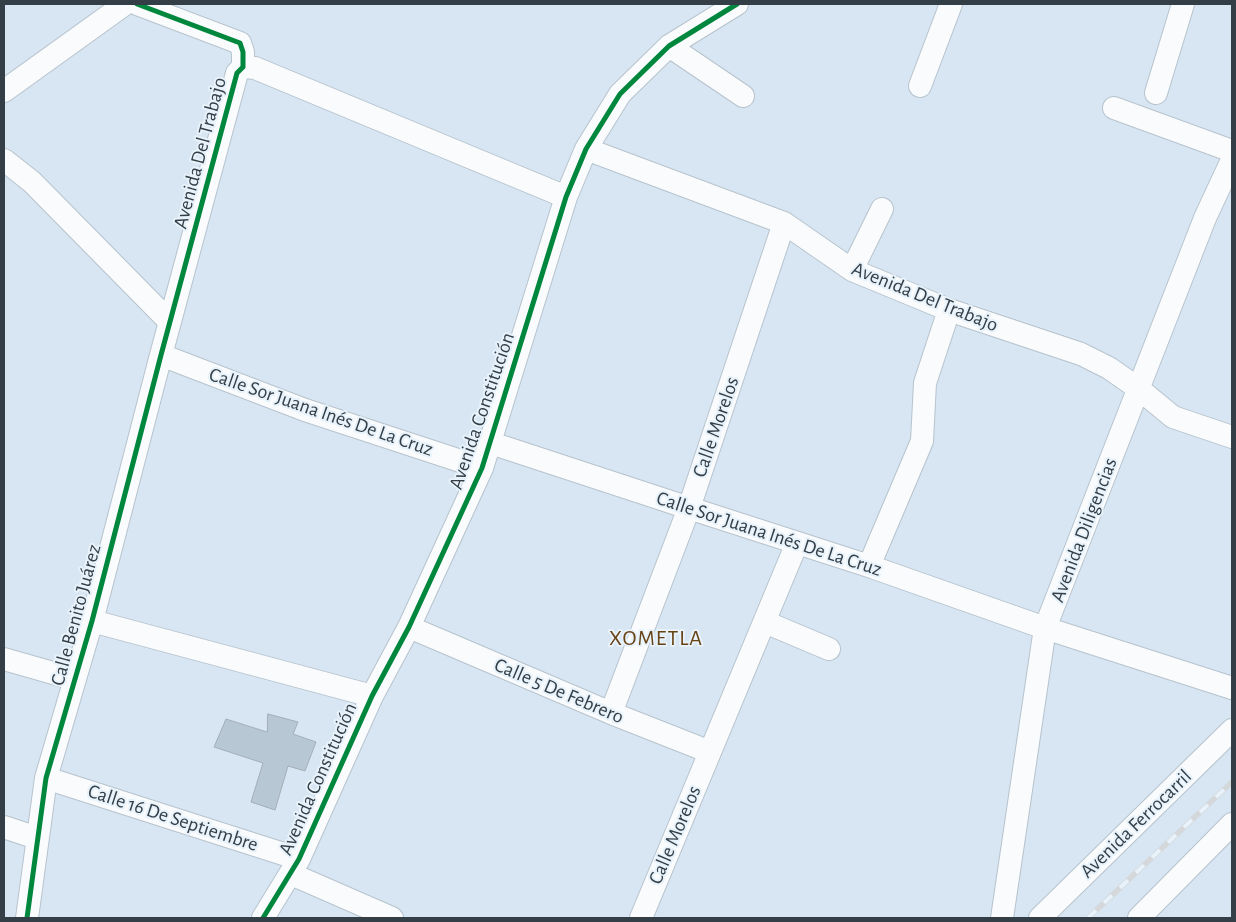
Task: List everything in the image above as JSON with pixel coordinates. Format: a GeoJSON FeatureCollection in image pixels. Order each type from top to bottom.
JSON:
{"type":"FeatureCollection","features":[{"type":"Feature","properties":{"kind":"street"},"geometry":{"type":"LineString","coordinates":[[4,91],[125,4]]}},
{"type":"Feature","properties":{"kind":"street","name":"Avenida Del Trabajo"},"geometry":{"type":"LineString","coordinates":[[138,4],[240,43],[243,52],[243,67],[237,73],[170,322]]}},
{"type":"Feature","properties":{"kind":"street","name":"Avenida Constitución"},"geometry":{"type":"LineString","coordinates":[[263,918],[295,866],[372,696],[409,628],[482,468],[566,198],[586,149],[620,94],[669,46],[737,4]]}},
{"type":"Feature","properties":{"kind":"street"},"geometry":{"type":"LineString","coordinates":[[920,86],[952,4]]}},
{"type":"Feature","properties":{"kind":"street"},"geometry":{"type":"LineString","coordinates":[[1156,94],[1183,4]]}},
{"type":"Feature","properties":{"kind":"street"},"geometry":{"type":"LineString","coordinates":[[669,46],[743,96]]}},
{"type":"Feature","properties":{"kind":"street","name":"Avenida Del Trabajo"},"geometry":{"type":"LineString","coordinates":[[243,67],[255,68],[566,198]]}},
{"type":"Feature","properties":{"kind":"street"},"geometry":{"type":"LineString","coordinates":[[1114,108],[1232,151]]}},
{"type":"Feature","properties":{"kind":"street","name":"Avenida Del Trabajo"},"geometry":{"type":"LineString","coordinates":[[586,149],[784,223],[852,270],[949,310],[1081,354],[1109,368],[1139,389],[1173,417],[1232,437]]}},
{"type":"Feature","properties":{"kind":"street","name":"Avenida Diligencias"},"geometry":{"type":"LineString","coordinates":[[1002,918],[1045,628],[1205,218],[1227,186],[1232,160]]}},
{"type":"Feature","properties":{"kind":"street"},"geometry":{"type":"LineString","coordinates":[[5,165],[32,182],[170,322]]}},
{"type":"Feature","properties":{"kind":"street"},"geometry":{"type":"LineString","coordinates":[[852,270],[882,209]]}},
{"type":"Feature","properties":{"kind":"street","name":"Calle Morelos"},"geometry":{"type":"LineString","coordinates":[[612,713],[688,508],[784,223]]}},
{"type":"Feature","properties":{"kind":"street"},"geometry":{"type":"LineString","coordinates":[[869,566],[922,441],[925,383],[949,310]]}},
{"type":"Feature","properties":{"kind":"street","name":"Calle Benito Juárez"},"geometry":{"type":"LineString","coordinates":[[26,918],[46,778],[92,621],[170,322]]}},
{"type":"Feature","properties":{"kind":"street","name":"Calle Sor Juana Inés De La Cruz"},"geometry":{"type":"LineString","coordinates":[[161,355],[305,410],[482,468]]}},
{"type":"Feature","properties":{"kind":"street","name":"Calle Sor Juana Inés De La Cruz"},"geometry":{"type":"LineString","coordinates":[[491,442],[869,566],[1045,628],[1232,688]]}},
{"type":"Feature","properties":{"kind":"street","name":"Calle Morelos"},"geometry":{"type":"LineString","coordinates":[[640,918],[797,543]]}},
{"type":"Feature","properties":{"kind":"street"},"geometry":{"type":"LineString","coordinates":[[92,621],[372,696]]}},
{"type":"Feature","properties":{"kind":"street"},"geometry":{"type":"LineString","coordinates":[[765,622],[829,649]]}},
{"type":"Feature","properties":{"kind":"street","name":"Calle 5 De Febrero"},"geometry":{"type":"LineString","coordinates":[[409,628],[710,752]]}},
{"type":"Feature","properties":{"kind":"street"},"geometry":{"type":"LineString","coordinates":[[4,659],[74,679]]}},
{"type":"Feature","properties":{"kind":"street","name":"Avenida Ferrocarril"},"geometry":{"type":"LineString","coordinates":[[1040,918],[1232,730]]}},
{"type":"Feature","properties":{"kind":"street","name":"Calle 16 De Septiembre"},"geometry":{"type":"LineString","coordinates":[[46,778],[295,866],[392,918]]}},
{"type":"Feature","properties":{"kind":"street"},"geometry":{"type":"LineString","coordinates":[[1139,918],[1232,824]]}},
{"type":"Feature","properties":{"kind":"street"},"geometry":{"type":"LineString","coordinates":[[4,827],[37,838]]}},
{"type":"Feature","properties":{"kind":"building"},"geometry":{"type":"Polygon","coordinates":[[[268,714],[298,722],[293,734],[316,742],[305,771],[288,766],[275,810],[251,802],[263,763],[214,747],[226,719],[267,732],[268,714]]]}},
{"type":"Feature","properties":{"kind":"railway"},"geometry":{"type":"LineString","coordinates":[[1088,918],[1232,782]]}},
{"type":"Feature","properties":{"kind":"cycle path"},"geometry":{"type":"LineString","coordinates":[[27,918],[46,778],[92,621],[237,73],[243,67],[243,52],[240,43],[137,4]]}},
{"type":"Feature","properties":{"kind":"cycle path"},"geometry":{"type":"LineString","coordinates":[[263,918],[299,859],[372,696],[409,627],[482,468],[566,197],[586,149],[620,94],[669,46],[737,4]]}},
{"type":"Feature","properties":{"kind":"district","name":"XOMETLA"},"geometry":{"type":"Point","coordinates":[656,638]}}]}
